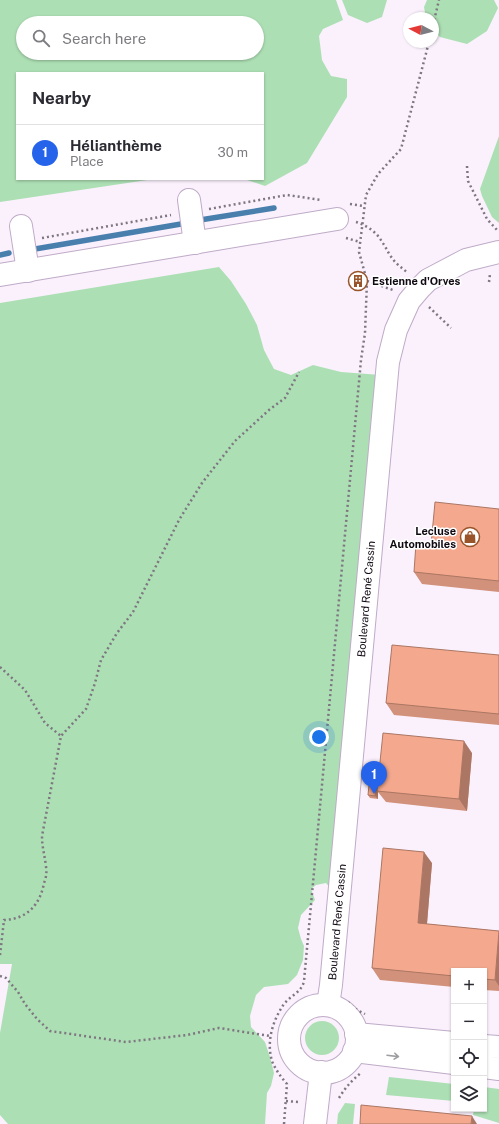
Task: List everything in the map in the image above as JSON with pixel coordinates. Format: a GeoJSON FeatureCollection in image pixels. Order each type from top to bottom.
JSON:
{"type":"FeatureCollection","features":[{"type":"Feature","properties":{"kind":"street"},"geometry":{"type":"LineString","coordinates":[[190,206],[195,243]]}},
{"type":"Feature","properties":{"kind":"street"},"geometry":{"type":"LineString","coordinates":[[0,275],[337,219]]}},
{"type":"Feature","properties":{"kind":"street"},"geometry":{"type":"LineString","coordinates":[[22,234],[28,271]]}},
{"type":"Feature","properties":{"kind":"street","name":"Boulevard René Cassin"},"geometry":{"type":"LineString","coordinates":[[328,1005],[332,977],[388,362],[396,330],[409,301],[422,285],[428,280],[466,260],[499,252]]}},
{"type":"Feature","properties":{"kind":"street"},"geometry":{"type":"LineString","coordinates":[[328,1005],[342,1011],[351,1019],[355,1028],[355,1042],[348,1061],[339,1068],[327,1072],[312,1071],[302,1066],[294,1057],[289,1046],[289,1034],[292,1024],[299,1014],[308,1008],[328,1005]]}},
{"type":"Feature","properties":{"kind":"street"},"geometry":{"type":"LineString","coordinates":[[355,1042],[451,1043]]}},
{"type":"Feature","properties":{"kind":"street"},"geometry":{"type":"LineString","coordinates":[[355,1042],[451,1062]]}},
{"type":"Feature","properties":{"kind":"street"},"geometry":{"type":"LineString","coordinates":[[487,1046],[499,1047]]}},
{"type":"Feature","properties":{"kind":"street"},"geometry":{"type":"LineString","coordinates":[[487,1067],[499,1069]]}},
{"type":"Feature","properties":{"kind":"street"},"geometry":{"type":"LineString","coordinates":[[315,1124],[321,1072]]}},
{"type":"Feature","properties":{"kind":"path"},"geometry":{"type":"LineString","coordinates":[[436,12],[439,0]]}},
{"type":"Feature","properties":{"kind":"path"},"geometry":{"type":"LineString","coordinates":[[284,1124],[287,1084],[281,1077],[272,1060],[270,1036],[276,1019],[284,1004],[300,989],[304,981],[361,360],[365,333],[367,281],[359,252],[362,224],[366,195],[378,174],[401,149],[427,48]]}},
{"type":"Feature","properties":{"kind":"path"},"geometry":{"type":"LineString","coordinates":[[467,166],[468,181],[487,219],[499,231]]}},
{"type":"Feature","properties":{"kind":"path"},"geometry":{"type":"LineString","coordinates":[[22,234],[190,206],[287,195]]}},
{"type":"Feature","properties":{"kind":"path"},"geometry":{"type":"LineString","coordinates":[[337,219],[350,220],[370,228],[379,237],[393,260],[422,285]]}},
{"type":"Feature","properties":{"kind":"path"},"geometry":{"type":"LineString","coordinates":[[0,954],[4,920],[20,917],[28,912],[35,906],[44,888],[47,869],[42,845],[42,836],[61,736],[86,709],[101,660],[117,633],[133,612],[178,520],[202,483],[235,441],[269,410],[285,398],[299,372]]}},
{"type":"Feature","properties":{"kind":"path"},"geometry":{"type":"LineString","coordinates":[[0,668],[25,690],[45,723],[61,736]]}},
{"type":"Feature","properties":{"kind":"path"},"geometry":{"type":"LineString","coordinates":[[0,976],[6,978],[37,1019],[50,1031],[126,1042],[187,1035],[219,1028],[270,1036]]}},
{"type":"Feature","properties":{"kind":"green space"},"geometry":{"type":"Polygon","coordinates":[[[0,0],[336,0],[343,20],[323,29],[319,36],[322,60],[331,76],[347,79],[347,97],[307,163],[265,186],[247,180],[264,180],[264,72],[16,72],[16,180],[147,180],[0,202],[0,0]]]}},
{"type":"Feature","properties":{"kind":"green space"},"geometry":{"type":"Polygon","coordinates":[[[342,0],[387,0],[382,17],[367,23],[348,15],[342,0]]]}},
{"type":"Feature","properties":{"kind":"green space"},"geometry":{"type":"Polygon","coordinates":[[[427,0],[494,0],[498,8],[487,31],[467,44],[440,37],[439,12],[425,12],[424,7],[427,0]]]}},
{"type":"Feature","properties":{"kind":"green space"},"geometry":{"type":"Polygon","coordinates":[[[499,136],[499,223],[492,217],[480,189],[499,136]]]}},
{"type":"Feature","properties":{"kind":"green space"},"geometry":{"type":"Polygon","coordinates":[[[219,267],[231,281],[246,304],[257,325],[264,350],[274,369],[291,375],[313,365],[341,372],[381,375],[331,889],[326,883],[316,885],[311,889],[315,900],[301,915],[298,928],[304,946],[303,960],[297,975],[288,984],[264,987],[256,995],[250,1016],[251,1027],[265,1042],[274,1073],[271,1086],[267,1093],[265,1124],[8,1124],[0,1115],[0,1033],[12,964],[0,964],[0,303],[219,267]]]}},
{"type":"Feature","properties":{"kind":"green space"},"geometry":{"type":"Polygon","coordinates":[[[319,1021],[325,1021],[334,1026],[338,1032],[338,1044],[334,1050],[325,1055],[319,1055],[310,1050],[305,1041],[305,1035],[310,1026],[319,1021]]]}},
{"type":"Feature","properties":{"kind":"green space"},"geometry":{"type":"Polygon","coordinates":[[[389,1077],[451,1084],[451,1101],[386,1095],[389,1077]]]}},
{"type":"Feature","properties":{"kind":"green space"},"geometry":{"type":"Polygon","coordinates":[[[487,1087],[499,1089],[499,1123],[473,1115],[474,1112],[487,1112],[487,1087]]]}},
{"type":"Feature","properties":{"kind":"green space"},"geometry":{"type":"Polygon","coordinates":[[[345,1103],[355,1104],[353,1124],[337,1124],[338,1114],[345,1103]]]}},
{"type":"Feature","properties":{"kind":"building"},"geometry":{"type":"Polygon","coordinates":[[[353,273],[360,273],[359,283],[352,282],[353,273]]]}},
{"type":"Feature","properties":{"kind":"building","name":"Lecluse Automobiles"},"geometry":{"type":"Polygon","coordinates":[[[435,502],[499,509],[499,581],[414,572],[416,543],[431,545],[435,502]]]}},
{"type":"Feature","properties":{"kind":"building"},"geometry":{"type":"Polygon","coordinates":[[[392,645],[499,655],[499,714],[386,703],[392,645]]]}},
{"type":"Feature","properties":{"kind":"building"},"geometry":{"type":"Polygon","coordinates":[[[383,733],[464,741],[459,799],[377,791],[383,733]]]}},
{"type":"Feature","properties":{"kind":"building"},"geometry":{"type":"Polygon","coordinates":[[[369,785],[376,786],[375,796],[368,795],[369,785]]]}},
{"type":"Feature","properties":{"kind":"building"},"geometry":{"type":"Polygon","coordinates":[[[383,848],[424,852],[418,923],[499,931],[495,980],[487,979],[487,968],[451,968],[451,976],[372,968],[383,848]]]}},
{"type":"Feature","properties":{"kind":"building"},"geometry":{"type":"Polygon","coordinates":[[[361,1105],[472,1116],[471,1124],[360,1124],[361,1105]]]}},
{"type":"Feature","properties":{"kind":"waterway"},"geometry":{"type":"LineString","coordinates":[[200,220],[274,208]]}},
{"type":"Feature","properties":{"kind":"waterway"},"geometry":{"type":"LineString","coordinates":[[35,249],[181,224]]}},
{"type":"Feature","properties":{"kind":"waterway"},"geometry":{"type":"LineString","coordinates":[[0,255],[9,253]]}},
{"type":"Feature","properties":{"kind":"place","name":"Estienne d'Orves"},"geometry":{"type":"Point","coordinates":[358,281]}},
{"type":"Feature","properties":{"kind":"place","name":"Lecluse Automobiles"},"geometry":{"type":"Point","coordinates":[470,537]}},
{"type":"Feature","properties":{"kind":"place","name":"Hélianthème"},"geometry":{"type":"Point","coordinates":[374,794]}}]}
